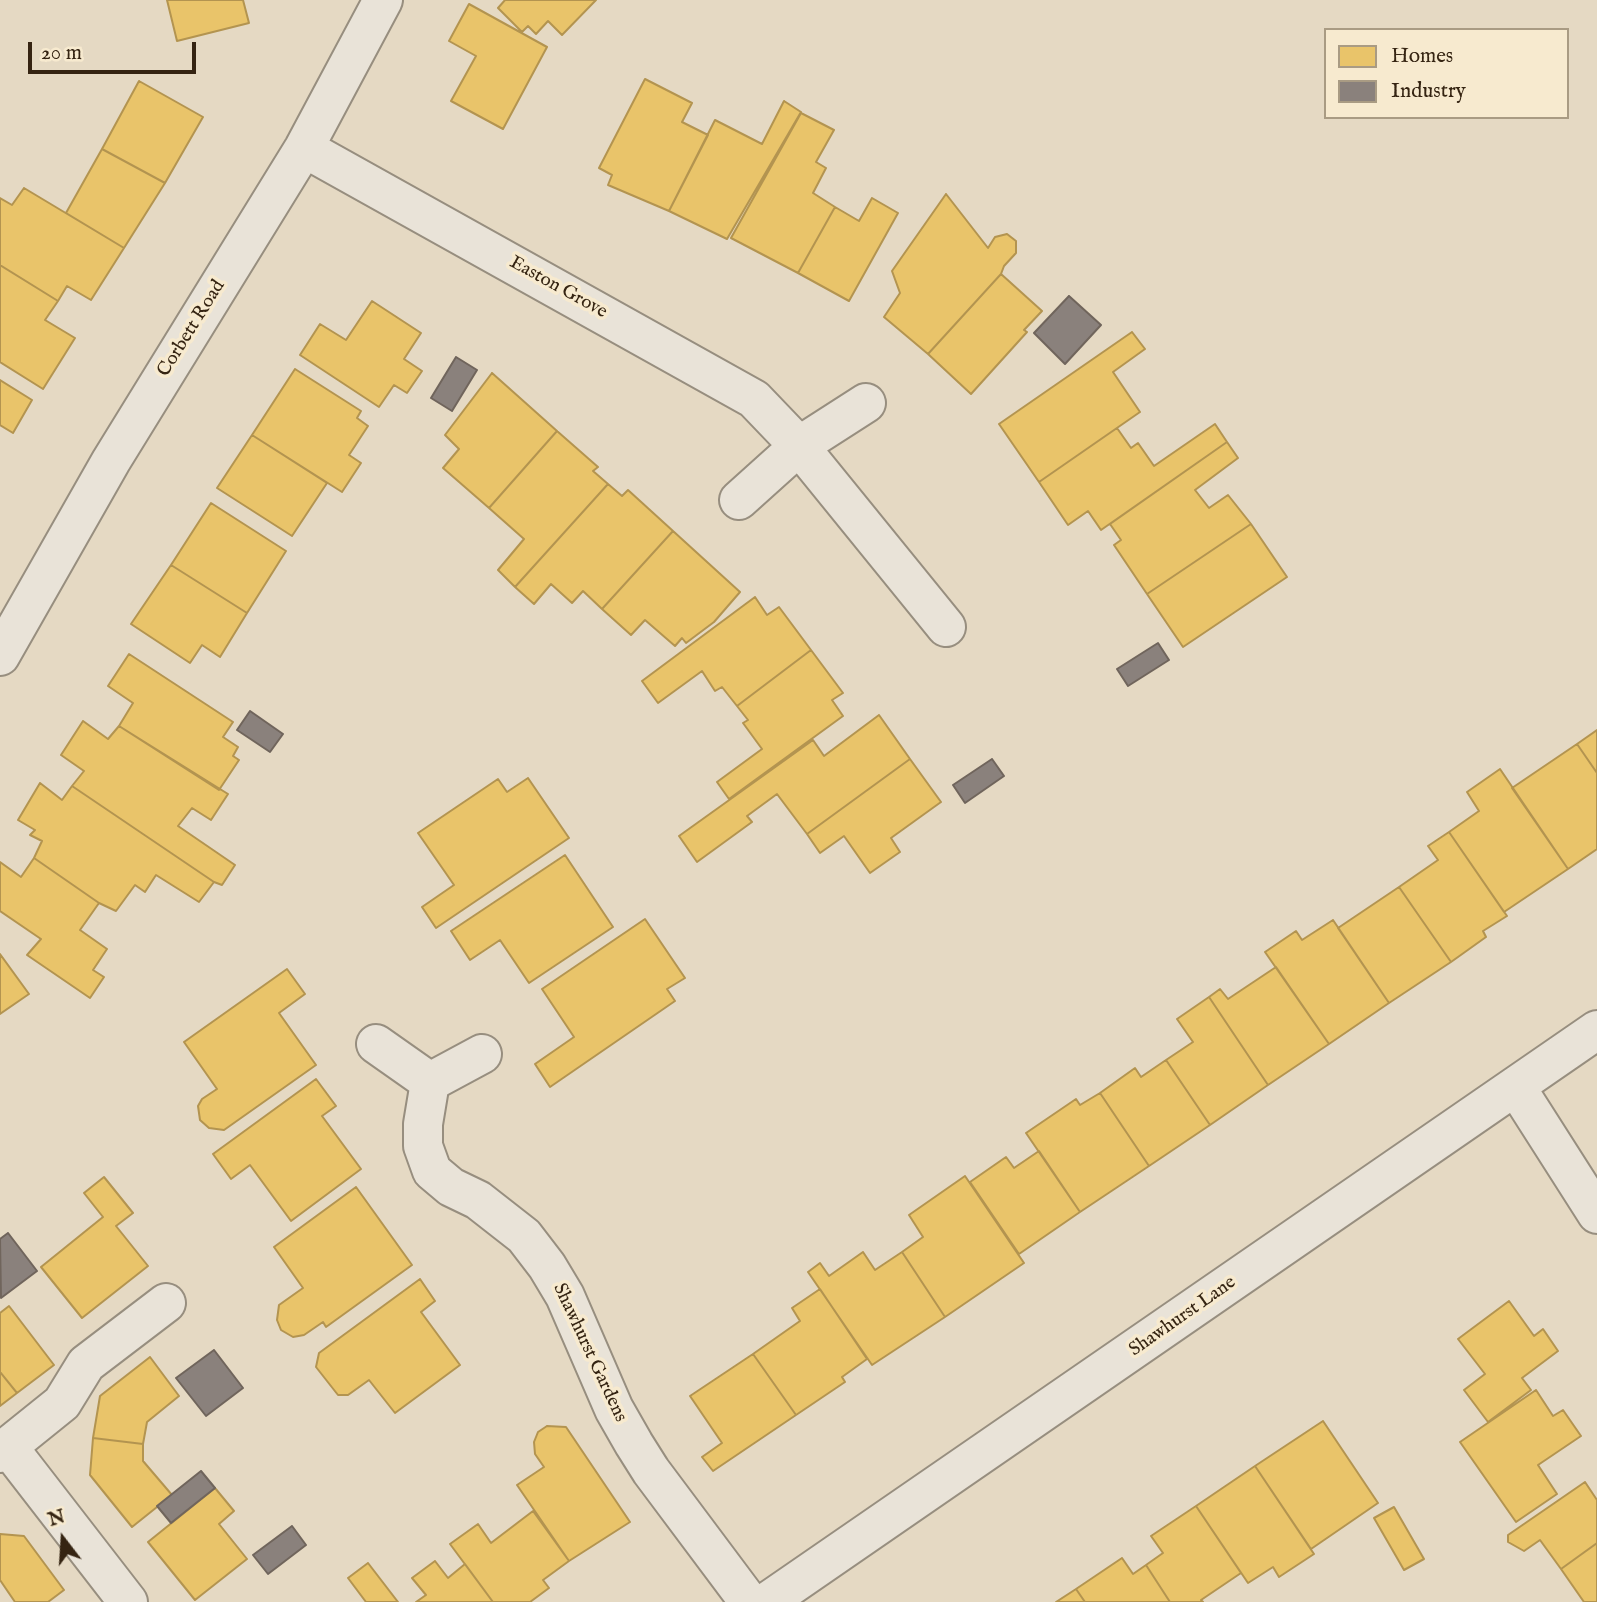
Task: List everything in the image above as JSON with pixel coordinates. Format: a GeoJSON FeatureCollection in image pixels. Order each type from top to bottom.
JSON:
{"type":"FeatureCollection","features":[{"type":"Feature","properties":{"kind":"street","name":"Corbett Road"},"geometry":{"type":"LineString","coordinates":[[0,656],[111,461],[304,148],[383,0]]}},
{"type":"Feature","properties":{"kind":"street","name":"Easton Grove"},"geometry":{"type":"LineString","coordinates":[[304,148],[754,399],[799,446],[946,627]]}},
{"type":"Feature","properties":{"kind":"street"},"geometry":{"type":"LineString","coordinates":[[739,500],[799,446],[866,403]]}},
{"type":"Feature","properties":{"kind":"street","name":"Shawhurst Lane"},"geometry":{"type":"LineString","coordinates":[[767,1602],[1597,1030]]}},
{"type":"Feature","properties":{"kind":"street"},"geometry":{"type":"LineString","coordinates":[[376,1044],[430,1082],[482,1055]]}},
{"type":"Feature","properties":{"kind":"street","name":"Shawhurst Gardens"},"geometry":{"type":"LineString","coordinates":[[430,1082],[423,1124],[423,1146],[432,1171],[524,1236],[547,1266],[565,1296],[614,1409],[634,1444],[651,1471],[749,1602]]}},
{"type":"Feature","properties":{"kind":"street"},"geometry":{"type":"LineString","coordinates":[[1517,1087],[1597,1214]]}},
{"type":"Feature","properties":{"kind":"street"},"geometry":{"type":"LineString","coordinates":[[128,1602],[4,1450],[62,1403],[86,1364],[166,1303]]}},
{"type":"Feature","properties":{"kind":"building: Homes"},"geometry":{"type":"Polygon","coordinates":[[[167,0],[243,0],[249,23],[177,41],[167,0]]]}},
{"type":"Feature","properties":{"kind":"building: Homes"},"geometry":{"type":"Polygon","coordinates":[[[505,0],[596,0],[562,35],[548,21],[536,34],[528,26],[522,32],[498,8],[505,0]]]}},
{"type":"Feature","properties":{"kind":"building: Homes"},"geometry":{"type":"Polygon","coordinates":[[[469,4],[547,47],[503,129],[451,101],[476,56],[449,41],[469,4]]]}},
{"type":"Feature","properties":{"kind":"building: Homes"},"geometry":{"type":"Polygon","coordinates":[[[645,79],[692,103],[682,122],[708,135],[669,211],[608,185],[612,175],[599,168],[645,79]]]}},
{"type":"Feature","properties":{"kind":"building: Homes"},"geometry":{"type":"Polygon","coordinates":[[[139,81],[203,117],[165,183],[102,149],[139,81]]]}},
{"type":"Feature","properties":{"kind":"building: Homes"},"geometry":{"type":"Polygon","coordinates":[[[784,101],[801,112],[727,239],[669,211],[715,120],[762,144],[784,101]]]}},
{"type":"Feature","properties":{"kind":"building: Homes"},"geometry":{"type":"Polygon","coordinates":[[[801,113],[834,130],[816,162],[826,168],[813,193],[835,207],[798,273],[731,238],[801,113]]]}},
{"type":"Feature","properties":{"kind":"building: Homes"},"geometry":{"type":"Polygon","coordinates":[[[102,149],[165,183],[124,248],[66,213],[102,149]]]}},
{"type":"Feature","properties":{"kind":"building: Homes"},"geometry":{"type":"Polygon","coordinates":[[[24,188],[124,248],[91,300],[67,286],[58,301],[0,265],[0,198],[12,205],[24,188]]]}},
{"type":"Feature","properties":{"kind":"building: Homes"},"geometry":{"type":"Polygon","coordinates":[[[946,194],[988,248],[995,237],[1007,234],[1016,241],[1016,253],[1004,266],[1001,274],[928,354],[884,317],[900,293],[892,271],[946,194]]]}},
{"type":"Feature","properties":{"kind":"building: Homes"},"geometry":{"type":"Polygon","coordinates":[[[872,198],[898,213],[849,301],[798,273],[835,207],[859,221],[872,198]]]}},
{"type":"Feature","properties":{"kind":"building: Homes"},"geometry":{"type":"Polygon","coordinates":[[[0,265],[58,301],[45,320],[75,338],[43,389],[0,362],[0,265]]]}},
{"type":"Feature","properties":{"kind":"building: Homes"},"geometry":{"type":"Polygon","coordinates":[[[1001,274],[1042,311],[1024,330],[1027,332],[971,394],[928,354],[1001,274]]]}},
{"type":"Feature","properties":{"kind":"building: Homes"},"geometry":{"type":"Polygon","coordinates":[[[372,301],[421,333],[404,359],[422,371],[407,393],[394,385],[379,407],[300,355],[320,324],[346,340],[372,301]]]}},
{"type":"Feature","properties":{"kind":"building: Homes"},"geometry":{"type":"Polygon","coordinates":[[[1132,332],[1145,349],[1113,372],[1140,412],[1039,482],[999,424],[1132,332]]]}},
{"type":"Feature","properties":{"kind":"building: Homes"},"geometry":{"type":"Polygon","coordinates":[[[295,369],[361,411],[357,418],[368,426],[349,455],[361,463],[342,492],[252,435],[295,369]]]}},
{"type":"Feature","properties":{"kind":"building: Homes"},"geometry":{"type":"Polygon","coordinates":[[[492,373],[557,431],[489,508],[443,468],[459,449],[445,435],[492,373]]]}},
{"type":"Feature","properties":{"kind":"building: Homes"},"geometry":{"type":"Polygon","coordinates":[[[0,380],[32,400],[13,433],[0,425],[0,380]]]}},
{"type":"Feature","properties":{"kind":"building: Homes"},"geometry":{"type":"Polygon","coordinates":[[[1215,424],[1227,442],[1101,530],[1088,511],[1068,525],[1039,482],[1117,428],[1131,448],[1138,443],[1154,466],[1215,424]]]}},
{"type":"Feature","properties":{"kind":"building: Homes"},"geometry":{"type":"Polygon","coordinates":[[[557,431],[598,467],[593,471],[608,484],[515,587],[498,570],[524,539],[489,508],[557,431]]]}},
{"type":"Feature","properties":{"kind":"building: Homes"},"geometry":{"type":"Polygon","coordinates":[[[252,435],[327,483],[292,536],[217,488],[252,435]]]}},
{"type":"Feature","properties":{"kind":"building: Homes"},"geometry":{"type":"Polygon","coordinates":[[[1227,442],[1238,458],[1195,490],[1209,508],[1228,495],[1251,524],[1147,594],[1114,545],[1121,540],[1110,524],[1227,442]]]}},
{"type":"Feature","properties":{"kind":"building: Homes"},"geometry":{"type":"Polygon","coordinates":[[[608,484],[622,496],[628,490],[673,531],[602,609],[583,591],[572,603],[551,584],[534,604],[515,587],[608,484]]]}},
{"type":"Feature","properties":{"kind":"building: Homes"},"geometry":{"type":"Polygon","coordinates":[[[211,503],[286,551],[247,613],[171,565],[211,503]]]}},
{"type":"Feature","properties":{"kind":"building: Homes"},"geometry":{"type":"Polygon","coordinates":[[[1251,524],[1287,577],[1183,647],[1147,594],[1251,524]]]}},
{"type":"Feature","properties":{"kind":"building: Homes"},"geometry":{"type":"Polygon","coordinates":[[[673,531],[740,592],[714,622],[686,643],[682,638],[675,646],[645,620],[631,635],[602,609],[673,531]]]}},
{"type":"Feature","properties":{"kind":"building: Homes"},"geometry":{"type":"Polygon","coordinates":[[[171,565],[247,613],[220,657],[202,645],[190,663],[131,624],[171,565]]]}},
{"type":"Feature","properties":{"kind":"building: Homes"},"geometry":{"type":"Polygon","coordinates":[[[755,597],[767,615],[779,607],[811,650],[737,706],[722,687],[715,691],[702,671],[658,703],[642,681],[755,597]]]}},
{"type":"Feature","properties":{"kind":"building: Homes"},"geometry":{"type":"Polygon","coordinates":[[[811,650],[843,693],[832,700],[843,716],[729,799],[717,782],[762,749],[743,723],[748,720],[737,706],[811,650]]]}},
{"type":"Feature","properties":{"kind":"building: Homes"},"geometry":{"type":"Polygon","coordinates":[[[129,654],[233,722],[223,737],[238,747],[233,756],[239,760],[219,790],[119,726],[133,703],[108,686],[129,654]]]}},
{"type":"Feature","properties":{"kind":"building: Homes"},"geometry":{"type":"Polygon","coordinates":[[[879,715],[910,759],[807,834],[777,794],[747,816],[752,822],[697,862],[679,836],[813,740],[824,756],[879,715]]]}},
{"type":"Feature","properties":{"kind":"building: Homes"},"geometry":{"type":"Polygon","coordinates":[[[83,721],[108,739],[119,726],[228,794],[211,820],[192,808],[178,826],[235,865],[222,885],[72,786],[84,771],[61,755],[83,721]]]}},
{"type":"Feature","properties":{"kind":"building: Homes"},"geometry":{"type":"Polygon","coordinates":[[[1597,730],[1597,773],[1577,744],[1597,730]]]}},
{"type":"Feature","properties":{"kind":"building: Homes"},"geometry":{"type":"Polygon","coordinates":[[[1577,744],[1597,773],[1597,849],[1568,869],[1512,788],[1577,744]]]}},
{"type":"Feature","properties":{"kind":"building: Homes"},"geometry":{"type":"Polygon","coordinates":[[[910,759],[941,802],[891,838],[900,852],[870,873],[844,836],[820,853],[807,834],[910,759]]]}},
{"type":"Feature","properties":{"kind":"building: Homes"},"geometry":{"type":"Polygon","coordinates":[[[1500,769],[1568,869],[1504,912],[1449,832],[1479,811],[1467,792],[1500,769]]]}},
{"type":"Feature","properties":{"kind":"building: Homes"},"geometry":{"type":"Polygon","coordinates":[[[528,778],[569,838],[436,928],[422,907],[454,885],[418,833],[498,779],[507,792],[528,778]]]}},
{"type":"Feature","properties":{"kind":"building: Homes"},"geometry":{"type":"Polygon","coordinates":[[[40,783],[62,800],[72,786],[214,882],[199,902],[156,875],[145,892],[135,885],[116,911],[99,903],[34,858],[42,841],[30,835],[35,830],[18,820],[40,783]]]}},
{"type":"Feature","properties":{"kind":"building: Homes"},"geometry":{"type":"Polygon","coordinates":[[[1449,832],[1507,916],[1483,931],[1486,937],[1451,962],[1399,887],[1438,860],[1428,846],[1449,832]]]}},
{"type":"Feature","properties":{"kind":"building: Homes"},"geometry":{"type":"Polygon","coordinates":[[[565,855],[613,927],[529,983],[500,940],[470,960],[451,931],[565,855]]]}},
{"type":"Feature","properties":{"kind":"building: Homes"},"geometry":{"type":"Polygon","coordinates":[[[34,858],[99,903],[80,930],[107,949],[93,970],[104,977],[90,998],[27,955],[41,939],[0,911],[0,862],[21,877],[34,858]]]}},
{"type":"Feature","properties":{"kind":"building: Homes"},"geometry":{"type":"Polygon","coordinates":[[[1399,887],[1451,962],[1389,1003],[1338,928],[1399,887]]]}},
{"type":"Feature","properties":{"kind":"building: Homes"},"geometry":{"type":"Polygon","coordinates":[[[645,919],[685,978],[667,989],[675,1001],[550,1087],[535,1064],[574,1037],[542,989],[645,919]]]}},
{"type":"Feature","properties":{"kind":"building: Homes"},"geometry":{"type":"Polygon","coordinates":[[[1333,920],[1389,1003],[1329,1044],[1265,952],[1296,931],[1302,940],[1333,920]]]}},
{"type":"Feature","properties":{"kind":"building: Homes"},"geometry":{"type":"Polygon","coordinates":[[[0,954],[29,994],[0,1014],[0,954]]]}},
{"type":"Feature","properties":{"kind":"building: Homes"},"geometry":{"type":"Polygon","coordinates":[[[1276,967],[1329,1044],[1268,1085],[1209,997],[1220,989],[1228,999],[1276,967]]]}},
{"type":"Feature","properties":{"kind":"building: Homes"},"geometry":{"type":"Polygon","coordinates":[[[287,969],[305,994],[279,1013],[316,1065],[224,1130],[209,1128],[200,1120],[198,1106],[202,1099],[217,1089],[184,1042],[287,969]]]}},
{"type":"Feature","properties":{"kind":"building: Homes"},"geometry":{"type":"Polygon","coordinates":[[[1209,997],[1268,1085],[1210,1125],[1166,1060],[1193,1042],[1177,1019],[1209,997]]]}},
{"type":"Feature","properties":{"kind":"building: Homes"},"geometry":{"type":"Polygon","coordinates":[[[1166,1060],[1210,1125],[1149,1166],[1100,1093],[1135,1068],[1141,1077],[1166,1060]]]}},
{"type":"Feature","properties":{"kind":"building: Homes"},"geometry":{"type":"Polygon","coordinates":[[[316,1079],[336,1106],[322,1116],[361,1169],[291,1221],[250,1165],[231,1179],[213,1154],[316,1079]]]}},
{"type":"Feature","properties":{"kind":"building: Homes"},"geometry":{"type":"Polygon","coordinates":[[[1100,1093],[1149,1166],[1080,1212],[1026,1133],[1076,1099],[1080,1105],[1100,1093]]]}},
{"type":"Feature","properties":{"kind":"building: Homes"},"geometry":{"type":"Polygon","coordinates":[[[1039,1151],[1080,1212],[1019,1254],[970,1182],[1006,1157],[1014,1168],[1039,1151]]]}},
{"type":"Feature","properties":{"kind":"building: Homes"},"geometry":{"type":"Polygon","coordinates":[[[965,1176],[1024,1263],[945,1317],[902,1252],[923,1237],[909,1215],[965,1176]]]}},
{"type":"Feature","properties":{"kind":"building: Homes"},"geometry":{"type":"Polygon","coordinates":[[[104,1177],[133,1213],[116,1226],[148,1266],[82,1318],[41,1267],[103,1217],[84,1193],[104,1177]]]}},
{"type":"Feature","properties":{"kind":"building: Homes"},"geometry":{"type":"Polygon","coordinates":[[[356,1187],[412,1265],[326,1327],[323,1322],[304,1335],[293,1337],[281,1330],[277,1320],[279,1305],[303,1288],[274,1247],[356,1187]]]}},
{"type":"Feature","properties":{"kind":"building: Homes"},"geometry":{"type":"Polygon","coordinates":[[[863,1252],[875,1270],[902,1252],[945,1317],[872,1365],[808,1272],[820,1263],[829,1276],[863,1252]]]}},
{"type":"Feature","properties":{"kind":"building: Homes"},"geometry":{"type":"Polygon","coordinates":[[[420,1279],[435,1301],[421,1312],[460,1365],[395,1413],[369,1380],[348,1395],[338,1395],[316,1367],[319,1353],[420,1279]]]}},
{"type":"Feature","properties":{"kind":"building: Homes"},"geometry":{"type":"Polygon","coordinates":[[[820,1289],[867,1359],[842,1377],[845,1382],[796,1415],[753,1354],[800,1321],[792,1308],[820,1289]]]}},
{"type":"Feature","properties":{"kind":"building: Homes"},"geometry":{"type":"Polygon","coordinates":[[[1509,1301],[1534,1336],[1543,1329],[1558,1351],[1522,1378],[1531,1390],[1488,1422],[1464,1390],[1485,1374],[1458,1339],[1509,1301]]]}},
{"type":"Feature","properties":{"kind":"building: Homes"},"geometry":{"type":"Polygon","coordinates":[[[9,1306],[54,1365],[17,1393],[0,1372],[0,1313],[9,1306]]]}},
{"type":"Feature","properties":{"kind":"building: Homes"},"geometry":{"type":"Polygon","coordinates":[[[753,1354],[796,1415],[713,1471],[702,1457],[722,1443],[690,1396],[753,1354]]]}},
{"type":"Feature","properties":{"kind":"building: Homes"},"geometry":{"type":"Polygon","coordinates":[[[150,1357],[179,1396],[147,1422],[143,1444],[93,1438],[100,1396],[150,1357]]]}},
{"type":"Feature","properties":{"kind":"building: Homes"},"geometry":{"type":"Polygon","coordinates":[[[0,1372],[17,1393],[0,1406],[0,1372]]]}},
{"type":"Feature","properties":{"kind":"building: Homes"},"geometry":{"type":"Polygon","coordinates":[[[1536,1390],[1553,1416],[1563,1410],[1581,1436],[1538,1465],[1557,1494],[1516,1522],[1460,1442],[1536,1390]]]}},
{"type":"Feature","properties":{"kind":"building: Homes"},"geometry":{"type":"Polygon","coordinates":[[[1323,1421],[1378,1503],[1311,1549],[1255,1466],[1323,1421]]]}},
{"type":"Feature","properties":{"kind":"building: Homes"},"geometry":{"type":"Polygon","coordinates":[[[547,1426],[566,1427],[630,1522],[569,1561],[517,1485],[544,1467],[535,1454],[534,1442],[538,1432],[547,1426]]]}},
{"type":"Feature","properties":{"kind":"building: Homes"},"geometry":{"type":"Polygon","coordinates":[[[93,1438],[143,1444],[143,1461],[172,1495],[132,1527],[90,1475],[93,1438]]]}},
{"type":"Feature","properties":{"kind":"building: Homes"},"geometry":{"type":"Polygon","coordinates":[[[1255,1466],[1314,1554],[1279,1577],[1273,1567],[1248,1583],[1196,1506],[1255,1466]]]}},
{"type":"Feature","properties":{"kind":"building: Homes"},"geometry":{"type":"Polygon","coordinates":[[[1585,1482],[1597,1500],[1597,1543],[1561,1569],[1540,1540],[1524,1551],[1508,1542],[1508,1535],[1585,1482]]]}},
{"type":"Feature","properties":{"kind":"building: Homes"},"geometry":{"type":"Polygon","coordinates":[[[215,1488],[234,1511],[219,1524],[247,1559],[195,1600],[148,1542],[215,1488]]]}},
{"type":"Feature","properties":{"kind":"building: Homes"},"geometry":{"type":"Polygon","coordinates":[[[1196,1506],[1241,1573],[1201,1600],[1203,1602],[1170,1602],[1146,1565],[1163,1553],[1151,1536],[1196,1506]]]}},
{"type":"Feature","properties":{"kind":"building: Homes"},"geometry":{"type":"Polygon","coordinates":[[[1394,1507],[1424,1559],[1404,1570],[1374,1518],[1394,1507]]]}},
{"type":"Feature","properties":{"kind":"building: Homes"},"geometry":{"type":"Polygon","coordinates":[[[533,1511],[569,1561],[543,1580],[549,1588],[530,1602],[493,1602],[450,1544],[478,1524],[491,1543],[533,1511]]]}},
{"type":"Feature","properties":{"kind":"building: Homes"},"geometry":{"type":"Polygon","coordinates":[[[0,1534],[24,1536],[64,1590],[48,1602],[15,1602],[0,1580],[0,1534]]]}},
{"type":"Feature","properties":{"kind":"building: Homes"},"geometry":{"type":"Polygon","coordinates":[[[1597,1543],[1597,1602],[1584,1602],[1561,1569],[1597,1543]]]}},
{"type":"Feature","properties":{"kind":"building: Homes"},"geometry":{"type":"Polygon","coordinates":[[[1122,1558],[1133,1574],[1146,1565],[1170,1602],[1085,1602],[1076,1589],[1122,1558]]]}},
{"type":"Feature","properties":{"kind":"building: Homes"},"geometry":{"type":"Polygon","coordinates":[[[435,1561],[448,1578],[465,1564],[493,1602],[416,1602],[426,1595],[412,1578],[435,1561]]]}},
{"type":"Feature","properties":{"kind":"building: Homes"},"geometry":{"type":"Polygon","coordinates":[[[368,1563],[398,1602],[366,1602],[348,1578],[368,1563]]]}},
{"type":"Feature","properties":{"kind":"building: Homes"},"geometry":{"type":"Polygon","coordinates":[[[1076,1589],[1085,1602],[1056,1602],[1076,1589]]]}},
{"type":"Feature","properties":{"kind":"building: Industry"},"geometry":{"type":"Polygon","coordinates":[[[1069,296],[1101,325],[1065,364],[1034,333],[1069,296]]]}},
{"type":"Feature","properties":{"kind":"building: Industry"},"geometry":{"type":"Polygon","coordinates":[[[456,357],[477,370],[452,411],[431,398],[456,357]]]}},
{"type":"Feature","properties":{"kind":"building: Industry"},"geometry":{"type":"Polygon","coordinates":[[[1158,643],[1169,660],[1128,686],[1117,669],[1158,643]]]}},
{"type":"Feature","properties":{"kind":"building: Industry"},"geometry":{"type":"Polygon","coordinates":[[[250,711],[283,734],[270,752],[237,730],[250,711]]]}},
{"type":"Feature","properties":{"kind":"building: Industry"},"geometry":{"type":"Polygon","coordinates":[[[992,759],[1004,776],[965,803],[953,785],[992,759]]]}},
{"type":"Feature","properties":{"kind":"building: Industry"},"geometry":{"type":"Polygon","coordinates":[[[8,1233],[37,1271],[1,1298],[0,1239],[8,1233]]]}},
{"type":"Feature","properties":{"kind":"building: Industry"},"geometry":{"type":"Polygon","coordinates":[[[214,1350],[243,1388],[206,1416],[176,1378],[214,1350]]]}},
{"type":"Feature","properties":{"kind":"building: Industry"},"geometry":{"type":"Polygon","coordinates":[[[201,1471],[215,1488],[171,1523],[157,1506],[201,1471]]]}},
{"type":"Feature","properties":{"kind":"building: Industry"},"geometry":{"type":"Polygon","coordinates":[[[292,1526],[306,1545],[268,1574],[253,1555],[292,1526]]]}}]}
